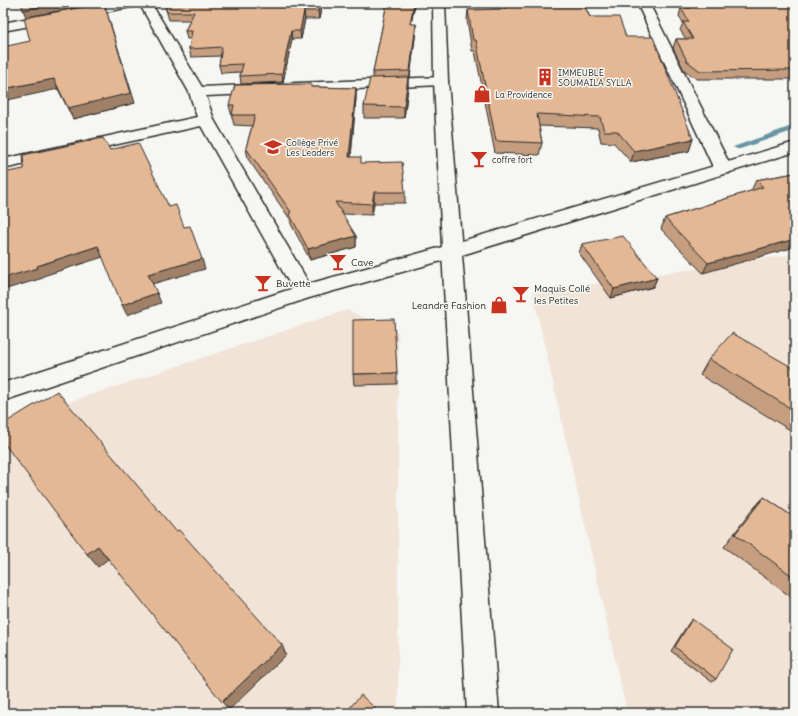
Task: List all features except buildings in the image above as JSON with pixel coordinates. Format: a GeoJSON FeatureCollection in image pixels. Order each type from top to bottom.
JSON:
{"type":"FeatureCollection","features":[{"type":"Feature","properties":{"kind":"street"},"geometry":{"type":"LineString","coordinates":[[3,27],[131,3]]}},
{"type":"Feature","properties":{"kind":"street"},"geometry":{"type":"LineString","coordinates":[[145,3],[197,92],[206,120],[304,292]]}},
{"type":"Feature","properties":{"kind":"street"},"geometry":{"type":"LineString","coordinates":[[439,3],[441,81],[483,713]]}},
{"type":"Feature","properties":{"kind":"street"},"geometry":{"type":"LineString","coordinates":[[644,3],[723,169]]}},
{"type":"Feature","properties":{"kind":"street"},"geometry":{"type":"LineString","coordinates":[[197,92],[441,81]]}},
{"type":"Feature","properties":{"kind":"street"},"geometry":{"type":"LineString","coordinates":[[3,164],[206,120]]}},
{"type":"Feature","properties":{"kind":"street"},"geometry":{"type":"LineString","coordinates":[[3,392],[304,292],[452,251],[795,147]]}},
{"type":"Feature","properties":{"kind":"shaded area"},"geometry":{"type":"Polygon","coordinates":[[[795,254],[795,713],[627,713],[533,293],[795,254]]]}},
{"type":"Feature","properties":{"kind":"shaded area"},"geometry":{"type":"Polygon","coordinates":[[[347,310],[398,333],[398,713],[3,713],[3,424],[347,310]]]}},
{"type":"Feature","properties":{"kind":"waterway"},"geometry":{"type":"LineString","coordinates":[[737,147],[795,128]]}},
{"type":"Feature","properties":{"kind":"place","name":"IMMEUBLE SOUMAILA SYLLA"},"geometry":{"type":"Point","coordinates":[545,77]}},
{"type":"Feature","properties":{"kind":"place","name":"La Providence"},"geometry":{"type":"Point","coordinates":[482,94]}},
{"type":"Feature","properties":{"kind":"place","name":"Collège Privé Les Leaders"},"geometry":{"type":"Point","coordinates":[273,147]}},
{"type":"Feature","properties":{"kind":"place","name":"coffre fort"},"geometry":{"type":"Point","coordinates":[479,159]}},
{"type":"Feature","properties":{"kind":"place","name":"Cave"},"geometry":{"type":"Point","coordinates":[338,262]}},
{"type":"Feature","properties":{"kind":"place","name":"Buvette"},"geometry":{"type":"Point","coordinates":[263,283]}},
{"type":"Feature","properties":{"kind":"place","name":"Maquis Collé les Petites"},"geometry":{"type":"Point","coordinates":[521,294]}},
{"type":"Feature","properties":{"kind":"place","name":"Leandre Fashion"},"geometry":{"type":"Point","coordinates":[499,305]}}]}
